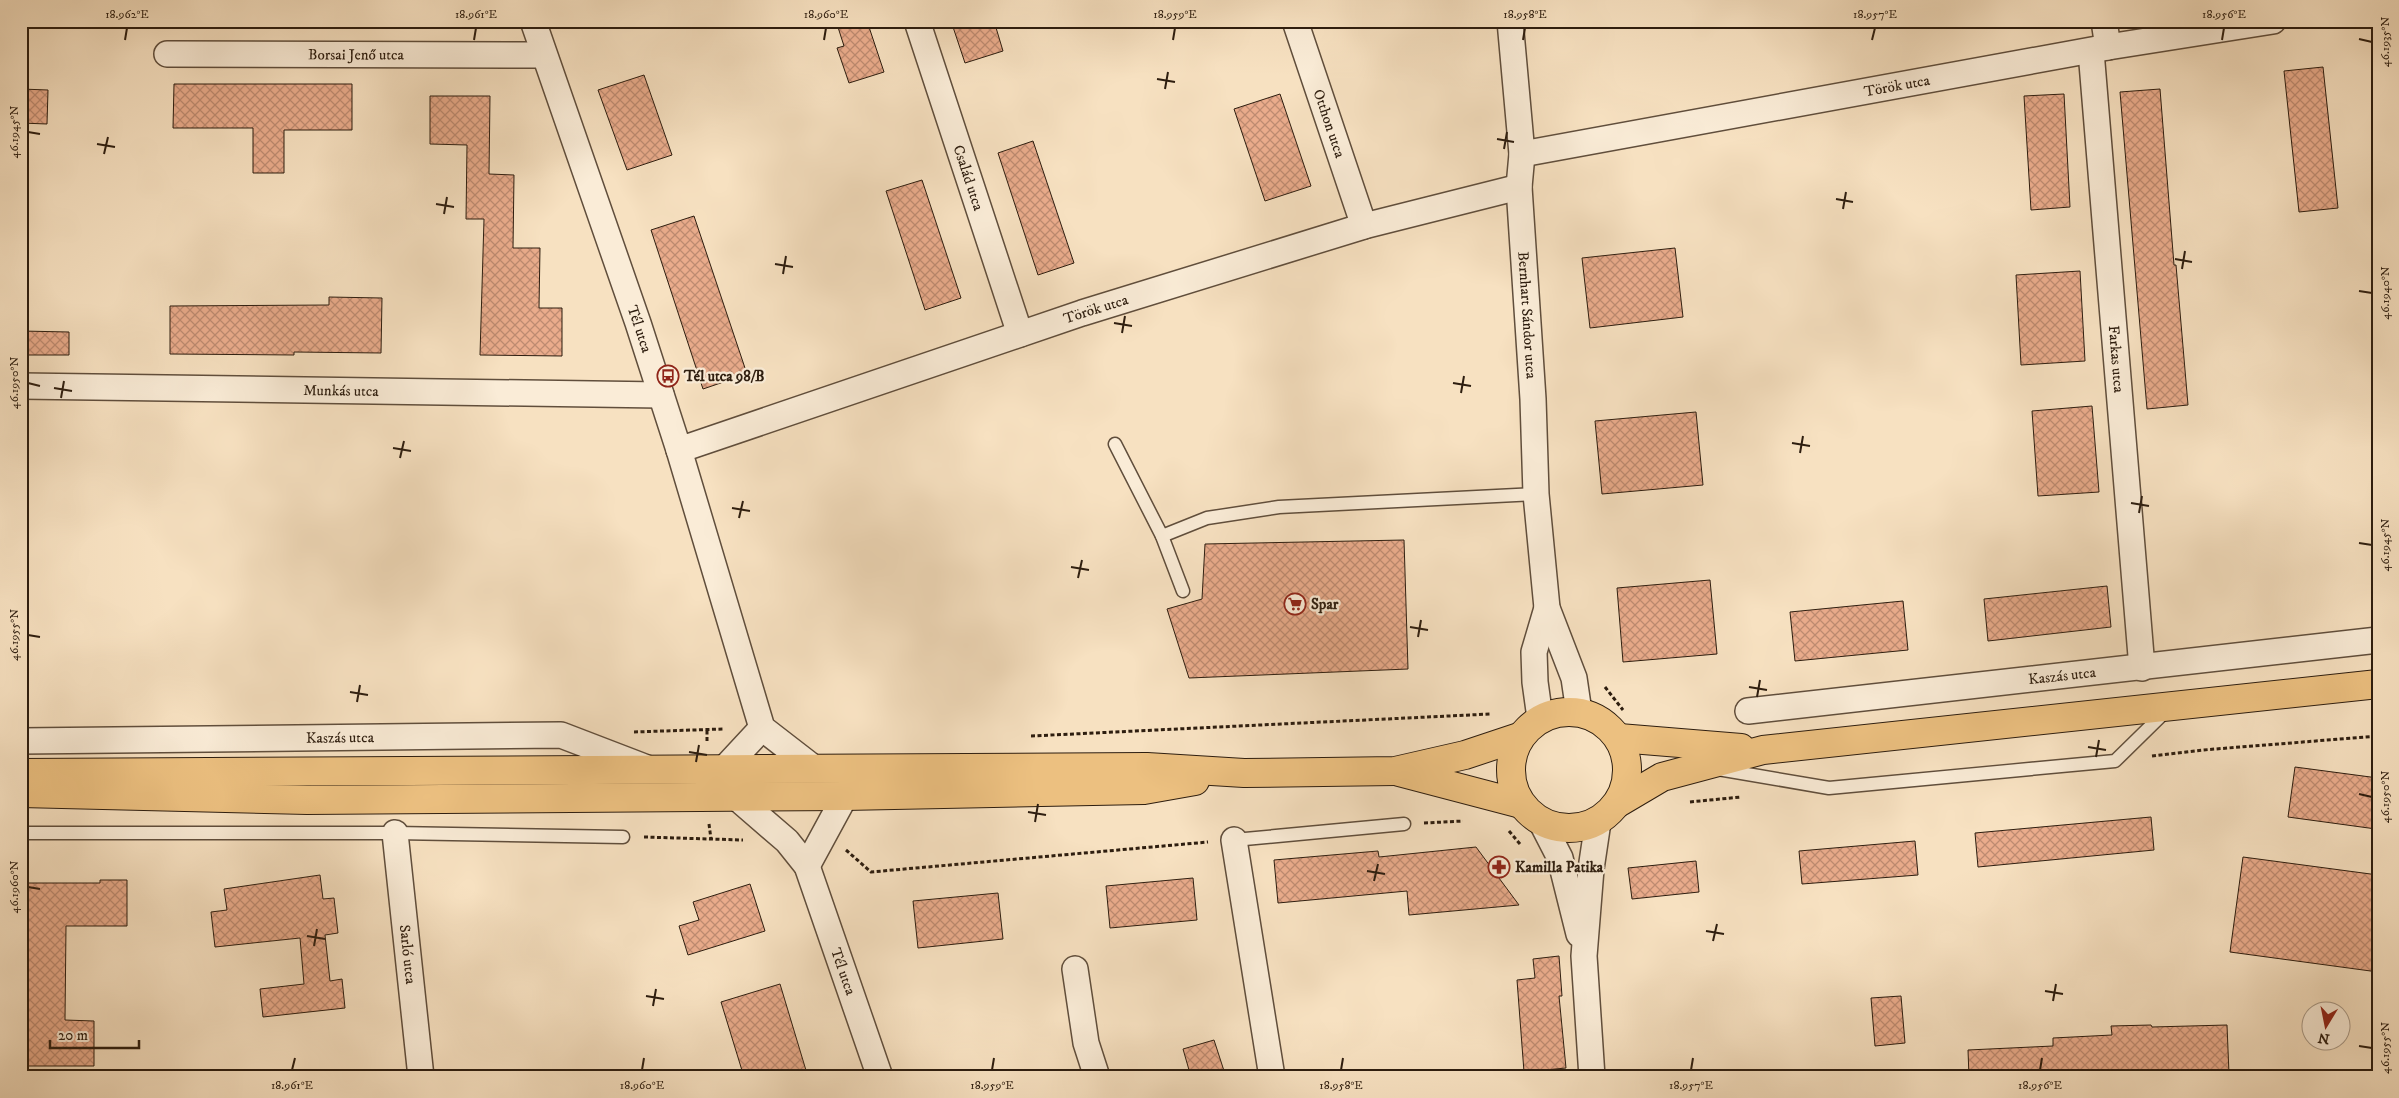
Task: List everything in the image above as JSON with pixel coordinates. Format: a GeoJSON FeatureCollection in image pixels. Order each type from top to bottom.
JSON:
{"type":"FeatureCollection","features":[{"type":"Feature","properties":{"kind":"main road"},"geometry":{"type":"LineString","coordinates":[[1618,803],[1627,782],[1627,760],[1619,738],[1602,721],[1579,712],[1559,712],[1540,718],[1520,737],[1511,759],[1511,783],[1521,804],[1542,823],[1571,829],[1598,822],[1618,803],[1662,777],[1763,750],[2378,684]]}},
{"type":"Feature","properties":{"kind":"main road"},"geometry":{"type":"LineString","coordinates":[[21,773],[1147,767],[1244,774],[1395,771],[1465,755],[1520,737]]}},
{"type":"Feature","properties":{"kind":"main road"},"geometry":{"type":"LineString","coordinates":[[1619,738],[1763,750]]}},
{"type":"Feature","properties":{"kind":"main road"},"geometry":{"type":"LineString","coordinates":[[1395,771],[1521,804]]}},
{"type":"Feature","properties":{"kind":"main road"},"geometry":{"type":"LineString","coordinates":[[21,793],[307,800],[845,796],[1144,790],[1244,774]]}},
{"type":"Feature","properties":{"kind":"street","name":"Tél utca"},"geometry":{"type":"LineString","coordinates":[[533,21],[638,324],[679,450],[762,728]]}},
{"type":"Feature","properties":{"kind":"street","name":"Család utca"},"geometry":{"type":"LineString","coordinates":[[917,21],[1020,334]]}},
{"type":"Feature","properties":{"kind":"street","name":"Otthon utca"},"geometry":{"type":"LineString","coordinates":[[1295,21],[1364,226]]}},
{"type":"Feature","properties":{"kind":"street","name":"Bernhart Sándor utca"},"geometry":{"type":"LineString","coordinates":[[1510,21],[1522,154],[1518,187],[1533,399],[1536,494],[1547,608],[1574,678],[1579,712]]}},
{"type":"Feature","properties":{"kind":"street","name":"Farkas utca"},"geometry":{"type":"LineString","coordinates":[[2104,21],[2100,48],[2142,668]]}},
{"type":"Feature","properties":{"kind":"street","name":"Török utca"},"geometry":{"type":"LineString","coordinates":[[1522,154],[2100,48],[2272,21]]}},
{"type":"Feature","properties":{"kind":"street","name":"Borsai Jenő utca"},"geometry":{"type":"LineString","coordinates":[[167,54],[544,55]]}},
{"type":"Feature","properties":{"kind":"street","name":"Török utca"},"geometry":{"type":"LineString","coordinates":[[679,450],[1020,334],[1364,226],[1518,187]]}},
{"type":"Feature","properties":{"kind":"street","name":"Munkás utca"},"geometry":{"type":"LineString","coordinates":[[21,386],[661,396]]}},
{"type":"Feature","properties":{"kind":"street","name":"Bernhart Sándor utca"},"geometry":{"type":"LineString","coordinates":[[1540,718],[1535,682],[1534,652],[1547,608]]}},
{"type":"Feature","properties":{"kind":"street","name":"Kaszás utca"},"geometry":{"type":"LineString","coordinates":[[1748,711],[2378,640]]}},
{"type":"Feature","properties":{"kind":"street"},"geometry":{"type":"LineString","coordinates":[[723,770],[762,728],[815,769]]}},
{"type":"Feature","properties":{"kind":"street","name":"Kaszás utca"},"geometry":{"type":"LineString","coordinates":[[21,741],[561,735],[652,769]]}},
{"type":"Feature","properties":{"kind":"street"},"geometry":{"type":"LineString","coordinates":[[808,866],[845,796]]}},
{"type":"Feature","properties":{"kind":"street","name":"Tél utca"},"geometry":{"type":"LineString","coordinates":[[736,797],[787,841],[808,866],[880,1077]]}},
{"type":"Feature","properties":{"kind":"street"},"geometry":{"type":"LineString","coordinates":[[1592,1077],[1584,956],[1590,869],[1598,822]]}},
{"type":"Feature","properties":{"kind":"street"},"geometry":{"type":"LineString","coordinates":[[1542,823],[1560,858],[1584,956]]}},
{"type":"Feature","properties":{"kind":"street","name":"Sarló utca"},"geometry":{"type":"LineString","coordinates":[[395,833],[421,1077]]}},
{"type":"Feature","properties":{"kind":"street"},"geometry":{"type":"LineString","coordinates":[[1234,840],[1272,1077]]}},
{"type":"Feature","properties":{"kind":"street"},"geometry":{"type":"LineString","coordinates":[[1075,969],[1086,1043],[1097,1077]]}},
{"type":"Feature","properties":{"kind":"lane"},"geometry":{"type":"LineString","coordinates":[[1115,444],[1162,536],[1184,591]]}},
{"type":"Feature","properties":{"kind":"lane"},"geometry":{"type":"LineString","coordinates":[[1162,536],[1207,518],[1279,507],[1536,494]]}},
{"type":"Feature","properties":{"kind":"lane"},"geometry":{"type":"LineString","coordinates":[[1701,766],[1829,788],[2115,761],[2170,707]]}},
{"type":"Feature","properties":{"kind":"lane"},"geometry":{"type":"LineString","coordinates":[[1234,840],[1404,824]]}},
{"type":"Feature","properties":{"kind":"lane"},"geometry":{"type":"LineString","coordinates":[[21,833],[395,833],[624,837]]}},
{"type":"Feature","properties":{"kind":"path"},"geometry":{"type":"LineString","coordinates":[[1026,736],[1462,717]]}},
{"type":"Feature","properties":{"kind":"path"},"geometry":{"type":"LineString","coordinates":[[629,732],[730,728]]}},
{"type":"Feature","properties":{"kind":"path"},"geometry":{"type":"LineString","coordinates":[[2115,761],[2203,750],[2378,736]]}},
{"type":"Feature","properties":{"kind":"path"},"geometry":{"type":"LineString","coordinates":[[1404,824],[1471,820]]}},
{"type":"Feature","properties":{"kind":"path"},"geometry":{"type":"LineString","coordinates":[[624,837],[746,840]]}},
{"type":"Feature","properties":{"kind":"path"},"geometry":{"type":"LineString","coordinates":[[843,848],[871,872],[1234,840]]}},
{"type":"Feature","properties":{"kind":"building"},"geometry":{"type":"Polygon","coordinates":[[[836,21],[867,21],[884,72],[849,83],[837,48],[844,46],[836,21]]]}},
{"type":"Feature","properties":{"kind":"building"},"geometry":{"type":"Polygon","coordinates":[[[951,21],[994,21],[1003,51],[965,63],[951,21]]]}},
{"type":"Feature","properties":{"kind":"building"},"geometry":{"type":"Polygon","coordinates":[[[2323,67],[2338,208],[2299,212],[2284,71],[2323,67]]]}},
{"type":"Feature","properties":{"kind":"building"},"geometry":{"type":"Polygon","coordinates":[[[644,75],[672,155],[627,170],[598,90],[644,75]]]}},
{"type":"Feature","properties":{"kind":"building"},"geometry":{"type":"Polygon","coordinates":[[[174,84],[352,84],[352,130],[284,130],[284,173],[253,173],[253,128],[173,128],[174,84]]]}},
{"type":"Feature","properties":{"kind":"building"},"geometry":{"type":"Polygon","coordinates":[[[21,89],[48,90],[47,124],[21,123],[21,89]]]}},
{"type":"Feature","properties":{"kind":"building"},"geometry":{"type":"Polygon","coordinates":[[[2160,89],[2174,265],[2176,265],[2188,405],[2147,409],[2120,92],[2160,89]]]}},
{"type":"Feature","properties":{"kind":"building"},"geometry":{"type":"Polygon","coordinates":[[[1280,94],[1311,186],[1265,201],[1234,109],[1280,94]]]}},
{"type":"Feature","properties":{"kind":"building"},"geometry":{"type":"Polygon","coordinates":[[[2064,94],[2070,207],[2031,210],[2024,96],[2064,94]]]}},
{"type":"Feature","properties":{"kind":"building"},"geometry":{"type":"Polygon","coordinates":[[[430,96],[490,96],[489,174],[514,175],[513,248],[540,248],[539,308],[562,308],[562,356],[480,355],[484,219],[466,219],[467,145],[430,144],[430,96]]]}},
{"type":"Feature","properties":{"kind":"building"},"geometry":{"type":"Polygon","coordinates":[[[1033,141],[1074,263],[1038,275],[998,153],[1033,141]]]}},
{"type":"Feature","properties":{"kind":"building"},"geometry":{"type":"Polygon","coordinates":[[[922,180],[961,298],[925,310],[886,191],[922,180]]]}},
{"type":"Feature","properties":{"kind":"building"},"geometry":{"type":"Polygon","coordinates":[[[694,216],[747,374],[703,389],[651,230],[694,216]]]}},
{"type":"Feature","properties":{"kind":"building"},"geometry":{"type":"Polygon","coordinates":[[[1675,248],[1683,317],[1590,328],[1582,258],[1675,248]]]}},
{"type":"Feature","properties":{"kind":"building"},"geometry":{"type":"Polygon","coordinates":[[[2080,271],[2085,361],[2021,365],[2016,275],[2080,271]]]}},
{"type":"Feature","properties":{"kind":"building"},"geometry":{"type":"Polygon","coordinates":[[[329,297],[382,298],[381,353],[294,352],[294,355],[170,354],[170,306],[329,305],[329,297]]]}},
{"type":"Feature","properties":{"kind":"building"},"geometry":{"type":"Polygon","coordinates":[[[21,331],[69,332],[69,355],[21,355],[21,331]]]}},
{"type":"Feature","properties":{"kind":"building"},"geometry":{"type":"Polygon","coordinates":[[[2092,406],[2099,492],[2038,496],[2032,411],[2092,406]]]}},
{"type":"Feature","properties":{"kind":"building"},"geometry":{"type":"Polygon","coordinates":[[[1696,412],[1703,485],[1602,494],[1595,421],[1696,412]]]}},
{"type":"Feature","properties":{"kind":"building","name":"Spar"},"geometry":{"type":"Polygon","coordinates":[[[1404,540],[1408,669],[1189,678],[1167,609],[1202,599],[1205,544],[1404,540]]]}},
{"type":"Feature","properties":{"kind":"building"},"geometry":{"type":"Polygon","coordinates":[[[1710,580],[1717,654],[1623,662],[1617,588],[1710,580]]]}},
{"type":"Feature","properties":{"kind":"building"},"geometry":{"type":"Polygon","coordinates":[[[2107,586],[2111,627],[1988,641],[1984,599],[2107,586]]]}},
{"type":"Feature","properties":{"kind":"building"},"geometry":{"type":"Polygon","coordinates":[[[1903,601],[1908,650],[1795,661],[1790,612],[1903,601]]]}},
{"type":"Feature","properties":{"kind":"building"},"geometry":{"type":"Polygon","coordinates":[[[2295,767],[2378,778],[2376,829],[2288,817],[2295,767]]]}},
{"type":"Feature","properties":{"kind":"building"},"geometry":{"type":"Polygon","coordinates":[[[2151,817],[2154,850],[1978,867],[1975,833],[2151,817]]]}},
{"type":"Feature","properties":{"kind":"building"},"geometry":{"type":"Polygon","coordinates":[[[1915,841],[1918,875],[1802,884],[1799,851],[1915,841]]]}},
{"type":"Feature","properties":{"kind":"building"},"geometry":{"type":"Polygon","coordinates":[[[1476,847],[1519,905],[1409,915],[1407,891],[1278,903],[1274,860],[1378,851],[1379,857],[1476,847]]]}},
{"type":"Feature","properties":{"kind":"building"},"geometry":{"type":"Polygon","coordinates":[[[2243,857],[2378,875],[2378,972],[2230,952],[2243,857]]]}},
{"type":"Feature","properties":{"kind":"building"},"geometry":{"type":"Polygon","coordinates":[[[1696,861],[1699,892],[1632,899],[1628,868],[1696,861]]]}},
{"type":"Feature","properties":{"kind":"building"},"geometry":{"type":"Polygon","coordinates":[[[320,875],[323,899],[334,898],[338,933],[325,935],[330,981],[342,979],[345,1008],[263,1017],[260,989],[304,984],[300,938],[215,947],[211,912],[227,910],[224,889],[320,875]]]}},
{"type":"Feature","properties":{"kind":"building"},"geometry":{"type":"Polygon","coordinates":[[[1193,878],[1197,920],[1110,928],[1106,886],[1193,878]]]}},
{"type":"Feature","properties":{"kind":"building"},"geometry":{"type":"Polygon","coordinates":[[[100,880],[127,880],[127,926],[66,926],[65,1020],[94,1021],[94,1066],[21,1066],[21,883],[100,883],[100,880]]]}},
{"type":"Feature","properties":{"kind":"building"},"geometry":{"type":"Polygon","coordinates":[[[750,884],[765,931],[688,955],[679,926],[699,920],[693,902],[750,884]]]}},
{"type":"Feature","properties":{"kind":"building"},"geometry":{"type":"Polygon","coordinates":[[[998,893],[1003,939],[918,948],[913,901],[998,893]]]}},
{"type":"Feature","properties":{"kind":"building"},"geometry":{"type":"Polygon","coordinates":[[[1559,956],[1562,996],[1559,996],[1566,1068],[1524,1072],[1517,980],[1535,978],[1533,959],[1559,956]]]}},
{"type":"Feature","properties":{"kind":"building"},"geometry":{"type":"Polygon","coordinates":[[[780,984],[808,1077],[744,1077],[721,1002],[780,984]]]}},
{"type":"Feature","properties":{"kind":"building"},"geometry":{"type":"Polygon","coordinates":[[[1901,996],[1905,1043],[1875,1046],[1871,998],[1901,996]]]}},
{"type":"Feature","properties":{"kind":"building"},"geometry":{"type":"Polygon","coordinates":[[[2151,1025],[2152,1027],[2227,1025],[2229,1074],[2149,1077],[1969,1077],[1968,1050],[2053,1046],[2053,1038],[2112,1035],[2111,1026],[2151,1025]]]}},
{"type":"Feature","properties":{"kind":"building"},"geometry":{"type":"Polygon","coordinates":[[[1214,1040],[1226,1077],[1191,1077],[1183,1049],[1214,1040]]]}},
{"type":"Feature","properties":{"kind":"place","name":"Tél utca 98/B"},"geometry":{"type":"Point","coordinates":[668,376]}},
{"type":"Feature","properties":{"kind":"place","name":"Spar"},"geometry":{"type":"Point","coordinates":[1295,604]}},
{"type":"Feature","properties":{"kind":"place","name":"Kamilla Patika"},"geometry":{"type":"Point","coordinates":[1499,867]}}]}
